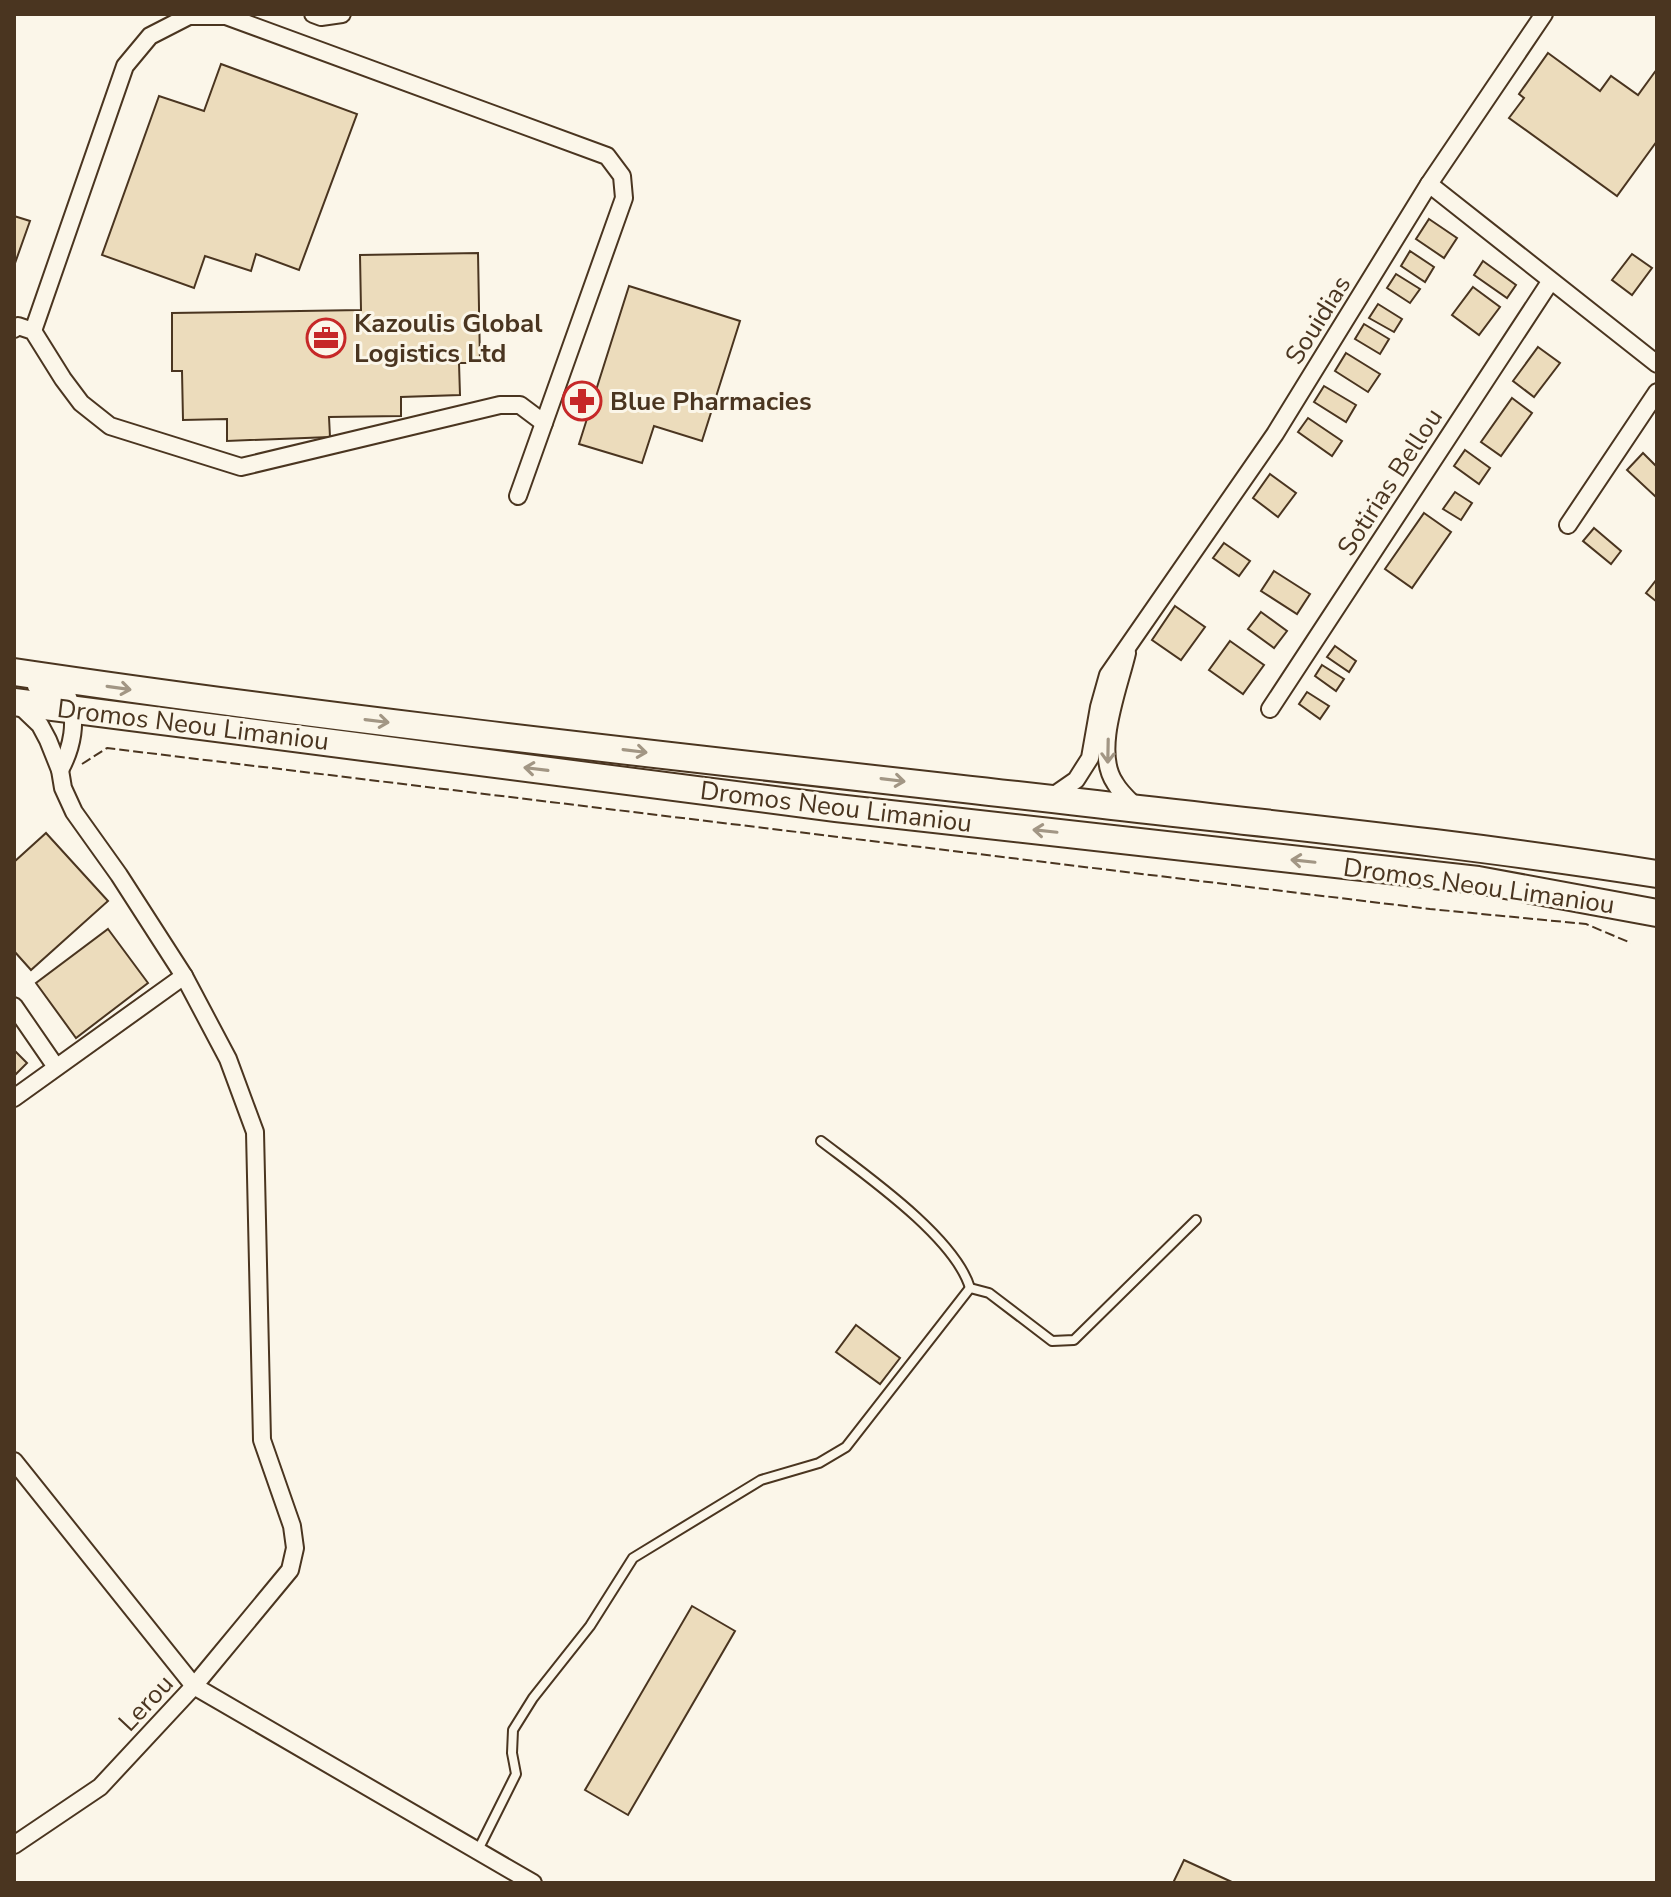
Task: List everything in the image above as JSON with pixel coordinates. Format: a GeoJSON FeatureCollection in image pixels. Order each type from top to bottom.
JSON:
{"type":"FeatureCollection","features":[{"type":"Feature","properties":{"kind":"main road","name":"Dromos Neou Limaniou"},"geometry":{"type":"LineString","coordinates":[[14,674],[238,705],[1136,807],[1570,860],[1657,874]]}},
{"type":"Feature","properties":{"kind":"main road","name":"Dromos Neou Limaniou"},"geometry":{"type":"LineString","coordinates":[[15,702],[836,808],[1478,880],[1657,913]]}},
{"type":"Feature","properties":{"kind":"street"},"geometry":{"type":"LineString","coordinates":[[313,14],[321,17],[342,14]]}},
{"type":"Feature","properties":{"kind":"street","name":"Souidias"},"geometry":{"type":"LineString","coordinates":[[1050,798],[1076,780],[1090,758],[1108,675],[1275,434],[1429,184],[1544,14]]}},
{"type":"Feature","properties":{"kind":"street"},"geometry":{"type":"LineString","coordinates":[[33,331],[125,66],[150,36],[189,16],[226,16],[607,156],[622,176],[624,198],[518,496]]}},
{"type":"Feature","properties":{"kind":"street"},"geometry":{"type":"LineString","coordinates":[[1429,184],[1657,364]]}},
{"type":"Feature","properties":{"kind":"street","name":"Sotirias Bellou"},"geometry":{"type":"LineString","coordinates":[[1270,709],[1550,282]]}},
{"type":"Feature","properties":{"kind":"street"},"geometry":{"type":"LineString","coordinates":[[14,329],[18,326],[33,331],[81,403],[110,426],[241,467],[500,405],[520,405],[544,423]]}},
{"type":"Feature","properties":{"kind":"street"},"geometry":{"type":"LineString","coordinates":[[1568,525],[1657,392]]}},
{"type":"Feature","properties":{"kind":"street","name":"Souidias"},"geometry":{"type":"LineString","coordinates":[[1128,648],[1111,712],[1107,761],[1113,782],[1136,807]]}},
{"type":"Feature","properties":{"kind":"street"},"geometry":{"type":"LineString","coordinates":[[14,674],[30,685],[48,688],[68,697],[73,709],[69,751],[60,770]]}},
{"type":"Feature","properties":{"kind":"street"},"geometry":{"type":"LineString","coordinates":[[14,1098],[184,976],[74,812],[40,725],[15,702]]}},
{"type":"Feature","properties":{"kind":"street","name":"Lerou"},"geometry":{"type":"LineString","coordinates":[[14,1845],[100,1787],[194,1686],[290,1570],[295,1548],[292,1526],[262,1440],[255,1132],[228,1059],[184,976]]}},
{"type":"Feature","properties":{"kind":"street"},"geometry":{"type":"LineString","coordinates":[[14,1006],[56,1067]]}},
{"type":"Feature","properties":{"kind":"street"},"geometry":{"type":"LineString","coordinates":[[14,1461],[194,1686],[533,1883]]}},
{"type":"Feature","properties":{"kind":"lane"},"geometry":{"type":"LineString","coordinates":[[821,1141],[889,1196],[956,1257],[970,1288]]}},
{"type":"Feature","properties":{"kind":"lane"},"geometry":{"type":"LineString","coordinates":[[970,1288],[989,1293],[1052,1341],[1074,1340],[1196,1220]]}},
{"type":"Feature","properties":{"kind":"lane"},"geometry":{"type":"LineString","coordinates":[[478,1851],[516,1774],[512,1753],[513,1730],[533,1698],[590,1626],[633,1558],[761,1480],[819,1463],[846,1447],[970,1288]]}},
{"type":"Feature","properties":{"kind":"building"},"geometry":{"type":"Polygon","coordinates":[[[1548,53],[1600,91],[1611,76],[1638,95],[1657,69],[1657,141],[1617,196],[1509,118],[1524,98],[1519,94],[1548,53]]]}},
{"type":"Feature","properties":{"kind":"building"},"geometry":{"type":"Polygon","coordinates":[[[221,64],[357,114],[299,270],[256,254],[251,271],[205,256],[194,288],[102,255],[159,96],[204,111],[221,64]]]}},
{"type":"Feature","properties":{"kind":"building"},"geometry":{"type":"Polygon","coordinates":[[[14,216],[30,221],[14,266],[14,216]]]}},
{"type":"Feature","properties":{"kind":"building"},"geometry":{"type":"Polygon","coordinates":[[[1429,219],[1457,238],[1444,258],[1416,239],[1429,219]]]}},
{"type":"Feature","properties":{"kind":"building"},"geometry":{"type":"Polygon","coordinates":[[[1410,251],[1434,267],[1425,282],[1401,266],[1410,251]]]}},
{"type":"Feature","properties":{"kind":"building","name":"Kazoulis Global Logistics Ltd"},"geometry":{"type":"Polygon","coordinates":[[[478,253],[480,363],[459,363],[460,395],[401,397],[401,416],[329,417],[330,437],[227,441],[227,419],[183,420],[182,371],[172,371],[172,313],[361,310],[360,255],[478,253]]]}},
{"type":"Feature","properties":{"kind":"building"},"geometry":{"type":"Polygon","coordinates":[[[1632,254],[1652,268],[1632,295],[1612,280],[1632,254]]]}},
{"type":"Feature","properties":{"kind":"building"},"geometry":{"type":"Polygon","coordinates":[[[1483,261],[1516,285],[1507,298],[1474,275],[1483,261]]]}},
{"type":"Feature","properties":{"kind":"building"},"geometry":{"type":"Polygon","coordinates":[[[1396,274],[1420,289],[1410,303],[1387,288],[1396,274]]]}},
{"type":"Feature","properties":{"kind":"building"},"geometry":{"type":"Polygon","coordinates":[[[629,286],[740,321],[702,441],[654,426],[642,463],[579,444],[629,286]]]}},
{"type":"Feature","properties":{"kind":"building"},"geometry":{"type":"Polygon","coordinates":[[[1473,287],[1500,307],[1479,335],[1452,315],[1473,287]]]}},
{"type":"Feature","properties":{"kind":"building"},"geometry":{"type":"Polygon","coordinates":[[[1378,304],[1402,319],[1394,332],[1369,318],[1378,304]]]}},
{"type":"Feature","properties":{"kind":"building"},"geometry":{"type":"Polygon","coordinates":[[[1364,324],[1389,339],[1380,354],[1355,339],[1364,324]]]}},
{"type":"Feature","properties":{"kind":"building"},"geometry":{"type":"Polygon","coordinates":[[[1538,347],[1560,363],[1534,397],[1513,381],[1538,347]]]}},
{"type":"Feature","properties":{"kind":"building"},"geometry":{"type":"Polygon","coordinates":[[[1346,353],[1380,374],[1368,392],[1335,371],[1346,353]]]}},
{"type":"Feature","properties":{"kind":"building"},"geometry":{"type":"Polygon","coordinates":[[[1324,386],[1356,405],[1346,422],[1314,402],[1324,386]]]}},
{"type":"Feature","properties":{"kind":"building"},"geometry":{"type":"Polygon","coordinates":[[[1512,398],[1532,413],[1501,456],[1481,442],[1512,398]]]}},
{"type":"Feature","properties":{"kind":"building"},"geometry":{"type":"Polygon","coordinates":[[[1308,418],[1342,441],[1332,456],[1298,432],[1308,418]]]}},
{"type":"Feature","properties":{"kind":"building"},"geometry":{"type":"Polygon","coordinates":[[[1465,450],[1490,468],[1479,484],[1454,466],[1465,450]]]}},
{"type":"Feature","properties":{"kind":"building"},"geometry":{"type":"Polygon","coordinates":[[[1643,453],[1657,467],[1657,498],[1627,470],[1643,453]]]}},
{"type":"Feature","properties":{"kind":"building"},"geometry":{"type":"Polygon","coordinates":[[[1270,474],[1296,493],[1278,517],[1253,498],[1270,474]]]}},
{"type":"Feature","properties":{"kind":"building"},"geometry":{"type":"Polygon","coordinates":[[[1455,492],[1472,503],[1461,520],[1443,509],[1455,492]]]}},
{"type":"Feature","properties":{"kind":"building"},"geometry":{"type":"Polygon","coordinates":[[[1424,513],[1451,532],[1412,588],[1385,569],[1424,513]]]}},
{"type":"Feature","properties":{"kind":"building"},"geometry":{"type":"Polygon","coordinates":[[[1594,528],[1621,551],[1611,564],[1583,541],[1594,528]]]}},
{"type":"Feature","properties":{"kind":"building"},"geometry":{"type":"Polygon","coordinates":[[[1224,543],[1250,561],[1239,576],[1213,558],[1224,543]]]}},
{"type":"Feature","properties":{"kind":"building"},"geometry":{"type":"Polygon","coordinates":[[[1274,571],[1310,594],[1297,614],[1261,591],[1274,571]]]}},
{"type":"Feature","properties":{"kind":"building"},"geometry":{"type":"Polygon","coordinates":[[[1657,579],[1657,602],[1646,593],[1657,579]]]}},
{"type":"Feature","properties":{"kind":"building"},"geometry":{"type":"Polygon","coordinates":[[[1175,606],[1205,627],[1181,660],[1152,640],[1175,606]]]}},
{"type":"Feature","properties":{"kind":"building"},"geometry":{"type":"Polygon","coordinates":[[[1261,612],[1287,631],[1274,648],[1248,629],[1261,612]]]}},
{"type":"Feature","properties":{"kind":"building"},"geometry":{"type":"Polygon","coordinates":[[[1230,641],[1264,665],[1243,694],[1209,670],[1230,641]]]}},
{"type":"Feature","properties":{"kind":"building"},"geometry":{"type":"Polygon","coordinates":[[[1335,646],[1356,661],[1349,672],[1327,657],[1335,646]]]}},
{"type":"Feature","properties":{"kind":"building"},"geometry":{"type":"Polygon","coordinates":[[[1322,665],[1344,679],[1336,691],[1315,676],[1322,665]]]}},
{"type":"Feature","properties":{"kind":"building"},"geometry":{"type":"Polygon","coordinates":[[[1307,692],[1329,706],[1320,719],[1299,704],[1307,692]]]}},
{"type":"Feature","properties":{"kind":"building"},"geometry":{"type":"Polygon","coordinates":[[[46,833],[108,901],[31,970],[14,951],[14,862],[46,833]]]}},
{"type":"Feature","properties":{"kind":"building"},"geometry":{"type":"Polygon","coordinates":[[[108,929],[148,983],[76,1038],[36,983],[108,929]]]}},
{"type":"Feature","properties":{"kind":"building"},"geometry":{"type":"Polygon","coordinates":[[[14,1050],[27,1063],[14,1076],[14,1050]]]}},
{"type":"Feature","properties":{"kind":"building"},"geometry":{"type":"Polygon","coordinates":[[[856,1325],[900,1358],[880,1384],[836,1352],[856,1325]]]}},
{"type":"Feature","properties":{"kind":"building"},"geometry":{"type":"Polygon","coordinates":[[[692,1606],[735,1631],[628,1815],[585,1790],[692,1606]]]}},
{"type":"Feature","properties":{"kind":"building"},"geometry":{"type":"Polygon","coordinates":[[[1184,1860],[1234,1883],[1173,1883],[1184,1860]]]}},
{"type":"Feature","properties":{"kind":"fence"},"geometry":{"type":"LineString","coordinates":[[82,764],[107,748],[1430,909],[1586,924],[1631,943]]}},
{"type":"Feature","properties":{"kind":"place","name":"Kazoulis Global Logistics Ltd"},"geometry":{"type":"Point","coordinates":[326,338]}},
{"type":"Feature","properties":{"kind":"place","name":"Blue Pharmacies"},"geometry":{"type":"Point","coordinates":[582,401]}}]}
